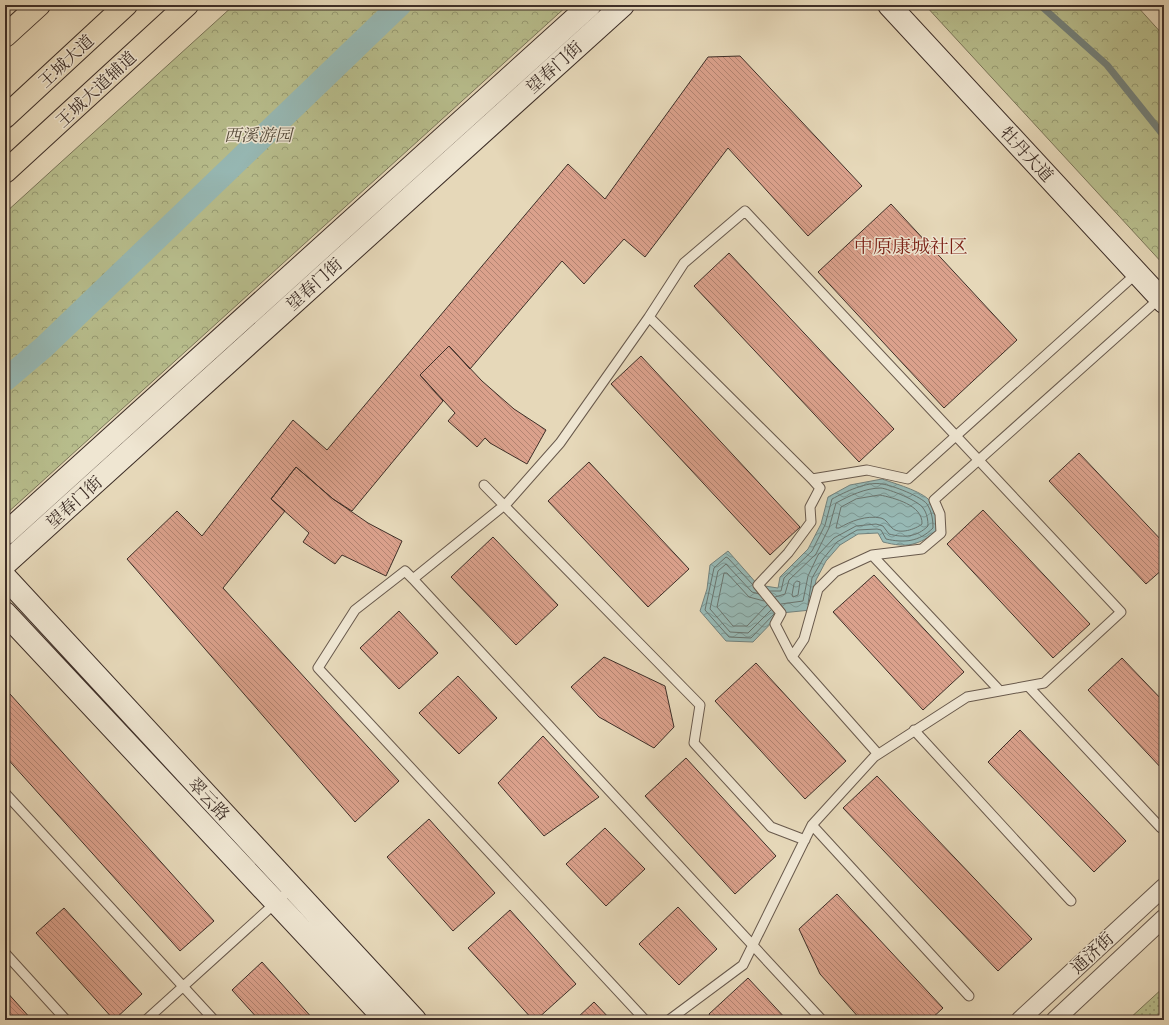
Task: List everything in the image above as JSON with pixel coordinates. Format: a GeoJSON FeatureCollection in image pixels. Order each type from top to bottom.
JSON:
{"type":"FeatureCollection","features":[{"type":"Feature","properties":{"kind":"main road"},"geometry":{"type":"LineString","coordinates":[[5,36],[39,5]]}},
{"type":"Feature","properties":{"kind":"main road","name":"王城大道"},"geometry":{"type":"LineString","coordinates":[[5,117],[126,5]]}},
{"type":"Feature","properties":{"kind":"main road","name":"王城大道辅道"},"geometry":{"type":"LineString","coordinates":[[5,172],[187,5]]}},
{"type":"Feature","properties":{"kind":"street","name":"望春门街"},"geometry":{"type":"LineString","coordinates":[[5,534],[590,5]]}},
{"type":"Feature","properties":{"kind":"street","name":"望春门街"},"geometry":{"type":"LineString","coordinates":[[5,564],[623,5]]}},
{"type":"Feature","properties":{"kind":"street","name":"牡丹大道"},"geometry":{"type":"LineString","coordinates":[[890,5],[1162,300]]}},
{"type":"Feature","properties":{"kind":"street","name":"翠云路"},"geometry":{"type":"LineString","coordinates":[[5,578],[284,895],[386,1020]]}},
{"type":"Feature","properties":{"kind":"street","name":"翠云路"},"geometry":{"type":"LineString","coordinates":[[5,613],[284,895],[415,1020]]}},
{"type":"Feature","properties":{"kind":"street","name":"通济街"},"geometry":{"type":"LineString","coordinates":[[1020,1020],[1164,887]]}},
{"type":"Feature","properties":{"kind":"street","name":"通济街"},"geometry":{"type":"LineString","coordinates":[[1055,1020],[1164,918]]}},
{"type":"Feature","properties":{"kind":"lane"},"geometry":{"type":"LineString","coordinates":[[413,579],[504,506],[560,443],[649,316],[684,263],[745,211],[1121,612],[1044,683],[967,697],[874,757],[812,825],[743,965],[669,1020]]}},
{"type":"Feature","properties":{"kind":"lane"},"geometry":{"type":"LineString","coordinates":[[812,479],[867,470],[908,479],[1137,273]]}},
{"type":"Feature","properties":{"kind":"lane"},"geometry":{"type":"LineString","coordinates":[[792,657],[804,639],[818,589],[835,572],[872,555],[922,549],[941,533],[940,514],[934,500],[1162,300]]}},
{"type":"Feature","properties":{"kind":"lane"},"geometry":{"type":"LineString","coordinates":[[649,316],[820,488],[810,507],[811,522],[788,552],[758,585],[781,613],[775,624],[792,657],[878,754]]}},
{"type":"Feature","properties":{"kind":"lane"},"geometry":{"type":"LineString","coordinates":[[484,485],[700,705],[694,743],[771,827],[805,840]]}},
{"type":"Feature","properties":{"kind":"lane"},"geometry":{"type":"LineString","coordinates":[[872,555],[1000,691]]}},
{"type":"Feature","properties":{"kind":"lane"},"geometry":{"type":"LineString","coordinates":[[645,1020],[318,668],[355,610],[405,571],[822,1020]]}},
{"type":"Feature","properties":{"kind":"lane"},"geometry":{"type":"LineString","coordinates":[[1028,686],[1161,828]]}},
{"type":"Feature","properties":{"kind":"lane"},"geometry":{"type":"LineString","coordinates":[[914,730],[1071,901]]}},
{"type":"Feature","properties":{"kind":"lane"},"geometry":{"type":"LineString","coordinates":[[5,793],[214,1020]]}},
{"type":"Feature","properties":{"kind":"lane"},"geometry":{"type":"LineString","coordinates":[[812,825],[969,996]]}},
{"type":"Feature","properties":{"kind":"lane"},"geometry":{"type":"LineString","coordinates":[[146,1020],[284,895]]}},
{"type":"Feature","properties":{"kind":"lane"},"geometry":{"type":"LineString","coordinates":[[5,953],[66,1020]]}},
{"type":"Feature","properties":{"kind":"green space","name":"西溪游园"},"geometry":{"type":"Polygon","coordinates":[[[234,5],[568,5],[5,515],[5,213],[234,5]]]}},
{"type":"Feature","properties":{"kind":"green space"},"geometry":{"type":"Polygon","coordinates":[[[925,5],[1136,5],[1164,36],[1164,265],[925,5]]]}},
{"type":"Feature","properties":{"kind":"green space"},"geometry":{"type":"Polygon","coordinates":[[[1164,987],[1164,1020],[1128,1020],[1164,987]]]}},
{"type":"Feature","properties":{"kind":"water"},"geometry":{"type":"Polygon","coordinates":[[[882,479],[926,497],[934,508],[938,530],[918,542],[906,545],[883,542],[878,533],[858,534],[840,545],[826,561],[816,580],[811,610],[781,613],[753,642],[726,641],[700,611],[707,589],[710,565],[728,551],[758,585],[778,588],[780,577],[808,549],[821,524],[828,497],[850,485],[882,479]]]}},
{"type":"Feature","properties":{"kind":"building"},"geometry":{"type":"Polygon","coordinates":[[[740,56],[862,186],[808,236],[728,148],[645,257],[624,239],[584,284],[562,261],[470,369],[449,346],[420,375],[443,401],[352,511],[333,499],[296,467],[271,499],[285,511],[223,588],[399,781],[355,822],[127,559],[177,511],[202,536],[293,420],[327,450],[568,164],[605,199],[708,57],[740,56]]]}},
{"type":"Feature","properties":{"kind":"building"},"geometry":{"type":"Polygon","coordinates":[[[891,204],[1017,340],[944,408],[818,272],[891,204]]]}},
{"type":"Feature","properties":{"kind":"building"},"geometry":{"type":"Polygon","coordinates":[[[729,253],[894,429],[859,462],[694,286],[729,253]]]}},
{"type":"Feature","properties":{"kind":"building"},"geometry":{"type":"Polygon","coordinates":[[[449,346],[482,381],[514,409],[546,430],[527,464],[490,443],[485,438],[477,447],[448,421],[455,413],[420,375],[449,346]]]}},
{"type":"Feature","properties":{"kind":"building"},"geometry":{"type":"Polygon","coordinates":[[[641,356],[800,527],[770,555],[611,384],[641,356]]]}},
{"type":"Feature","properties":{"kind":"building"},"geometry":{"type":"Polygon","coordinates":[[[1079,453],[1164,543],[1164,568],[1146,584],[1049,481],[1079,453]]]}},
{"type":"Feature","properties":{"kind":"building"},"geometry":{"type":"Polygon","coordinates":[[[589,462],[689,569],[648,607],[548,501],[589,462]]]}},
{"type":"Feature","properties":{"kind":"building"},"geometry":{"type":"Polygon","coordinates":[[[296,467],[333,499],[368,523],[402,541],[386,576],[342,555],[335,564],[303,542],[309,533],[271,499],[296,467]]]}},
{"type":"Feature","properties":{"kind":"building"},"geometry":{"type":"Polygon","coordinates":[[[983,510],[1090,624],[1053,658],[947,544],[983,510]]]}},
{"type":"Feature","properties":{"kind":"building"},"geometry":{"type":"Polygon","coordinates":[[[493,537],[558,605],[516,645],[451,577],[493,537]]]}},
{"type":"Feature","properties":{"kind":"building"},"geometry":{"type":"Polygon","coordinates":[[[874,575],[964,672],[923,710],[833,612],[874,575]]]}},
{"type":"Feature","properties":{"kind":"building"},"geometry":{"type":"Polygon","coordinates":[[[399,611],[438,653],[399,689],[360,648],[399,611]]]}},
{"type":"Feature","properties":{"kind":"building"},"geometry":{"type":"Polygon","coordinates":[[[604,657],[665,686],[674,727],[654,748],[599,717],[571,687],[604,657]]]}},
{"type":"Feature","properties":{"kind":"building"},"geometry":{"type":"Polygon","coordinates":[[[1122,658],[1164,702],[1164,771],[1088,690],[1122,658]]]}},
{"type":"Feature","properties":{"kind":"building"},"geometry":{"type":"Polygon","coordinates":[[[756,663],[846,761],[805,799],[715,701],[756,663]]]}},
{"type":"Feature","properties":{"kind":"building"},"geometry":{"type":"Polygon","coordinates":[[[458,676],[497,718],[459,754],[419,713],[458,676]]]}},
{"type":"Feature","properties":{"kind":"building"},"geometry":{"type":"Polygon","coordinates":[[[10,694],[214,921],[180,951],[5,756],[5,699],[10,694]]]}},
{"type":"Feature","properties":{"kind":"building"},"geometry":{"type":"Polygon","coordinates":[[[1020,730],[1126,841],[1094,872],[988,762],[1020,730]]]}},
{"type":"Feature","properties":{"kind":"building"},"geometry":{"type":"Polygon","coordinates":[[[543,736],[599,797],[544,836],[498,783],[543,736]]]}},
{"type":"Feature","properties":{"kind":"building"},"geometry":{"type":"Polygon","coordinates":[[[686,758],[776,856],[735,894],[645,796],[686,758]]]}},
{"type":"Feature","properties":{"kind":"building"},"geometry":{"type":"Polygon","coordinates":[[[877,776],[1032,939],[998,971],[843,808],[877,776]]]}},
{"type":"Feature","properties":{"kind":"building"},"geometry":{"type":"Polygon","coordinates":[[[429,819],[495,893],[453,931],[387,857],[429,819]]]}},
{"type":"Feature","properties":{"kind":"building"},"geometry":{"type":"Polygon","coordinates":[[[605,828],[645,869],[606,906],[566,864],[605,828]]]}},
{"type":"Feature","properties":{"kind":"building"},"geometry":{"type":"Polygon","coordinates":[[[837,894],[943,1008],[930,1020],[861,1020],[820,974],[799,929],[837,894]]]}},
{"type":"Feature","properties":{"kind":"building"},"geometry":{"type":"Polygon","coordinates":[[[678,907],[717,949],[679,985],[639,944],[678,907]]]}},
{"type":"Feature","properties":{"kind":"building"},"geometry":{"type":"Polygon","coordinates":[[[64,908],[142,994],[114,1020],[36,933],[64,908]]]}},
{"type":"Feature","properties":{"kind":"building"},"geometry":{"type":"Polygon","coordinates":[[[510,910],[576,984],[536,1020],[533,1020],[468,948],[510,910]]]}},
{"type":"Feature","properties":{"kind":"building"},"geometry":{"type":"Polygon","coordinates":[[[262,962],[314,1020],[259,1020],[232,990],[262,962]]]}},
{"type":"Feature","properties":{"kind":"building"},"geometry":{"type":"Polygon","coordinates":[[[748,978],[787,1020],[712,1020],[709,1014],[748,978]]]}},
{"type":"Feature","properties":{"kind":"building"},"geometry":{"type":"Polygon","coordinates":[[[5,990],[32,1020],[5,1020],[5,990]]]}},
{"type":"Feature","properties":{"kind":"building"},"geometry":{"type":"Polygon","coordinates":[[[594,1002],[611,1020],[575,1020],[594,1002]]]}},
{"type":"Feature","properties":{"kind":"waterway"},"geometry":{"type":"LineString","coordinates":[[5,380],[44,347],[400,5]]}},
{"type":"Feature","properties":{"kind":"waterway"},"geometry":{"type":"LineString","coordinates":[[1040,5],[1107,65],[1164,136]]}},
{"type":"Feature","properties":{"kind":"district","name":"中原康城社区"},"geometry":{"type":"Point","coordinates":[911,246]}}]}
